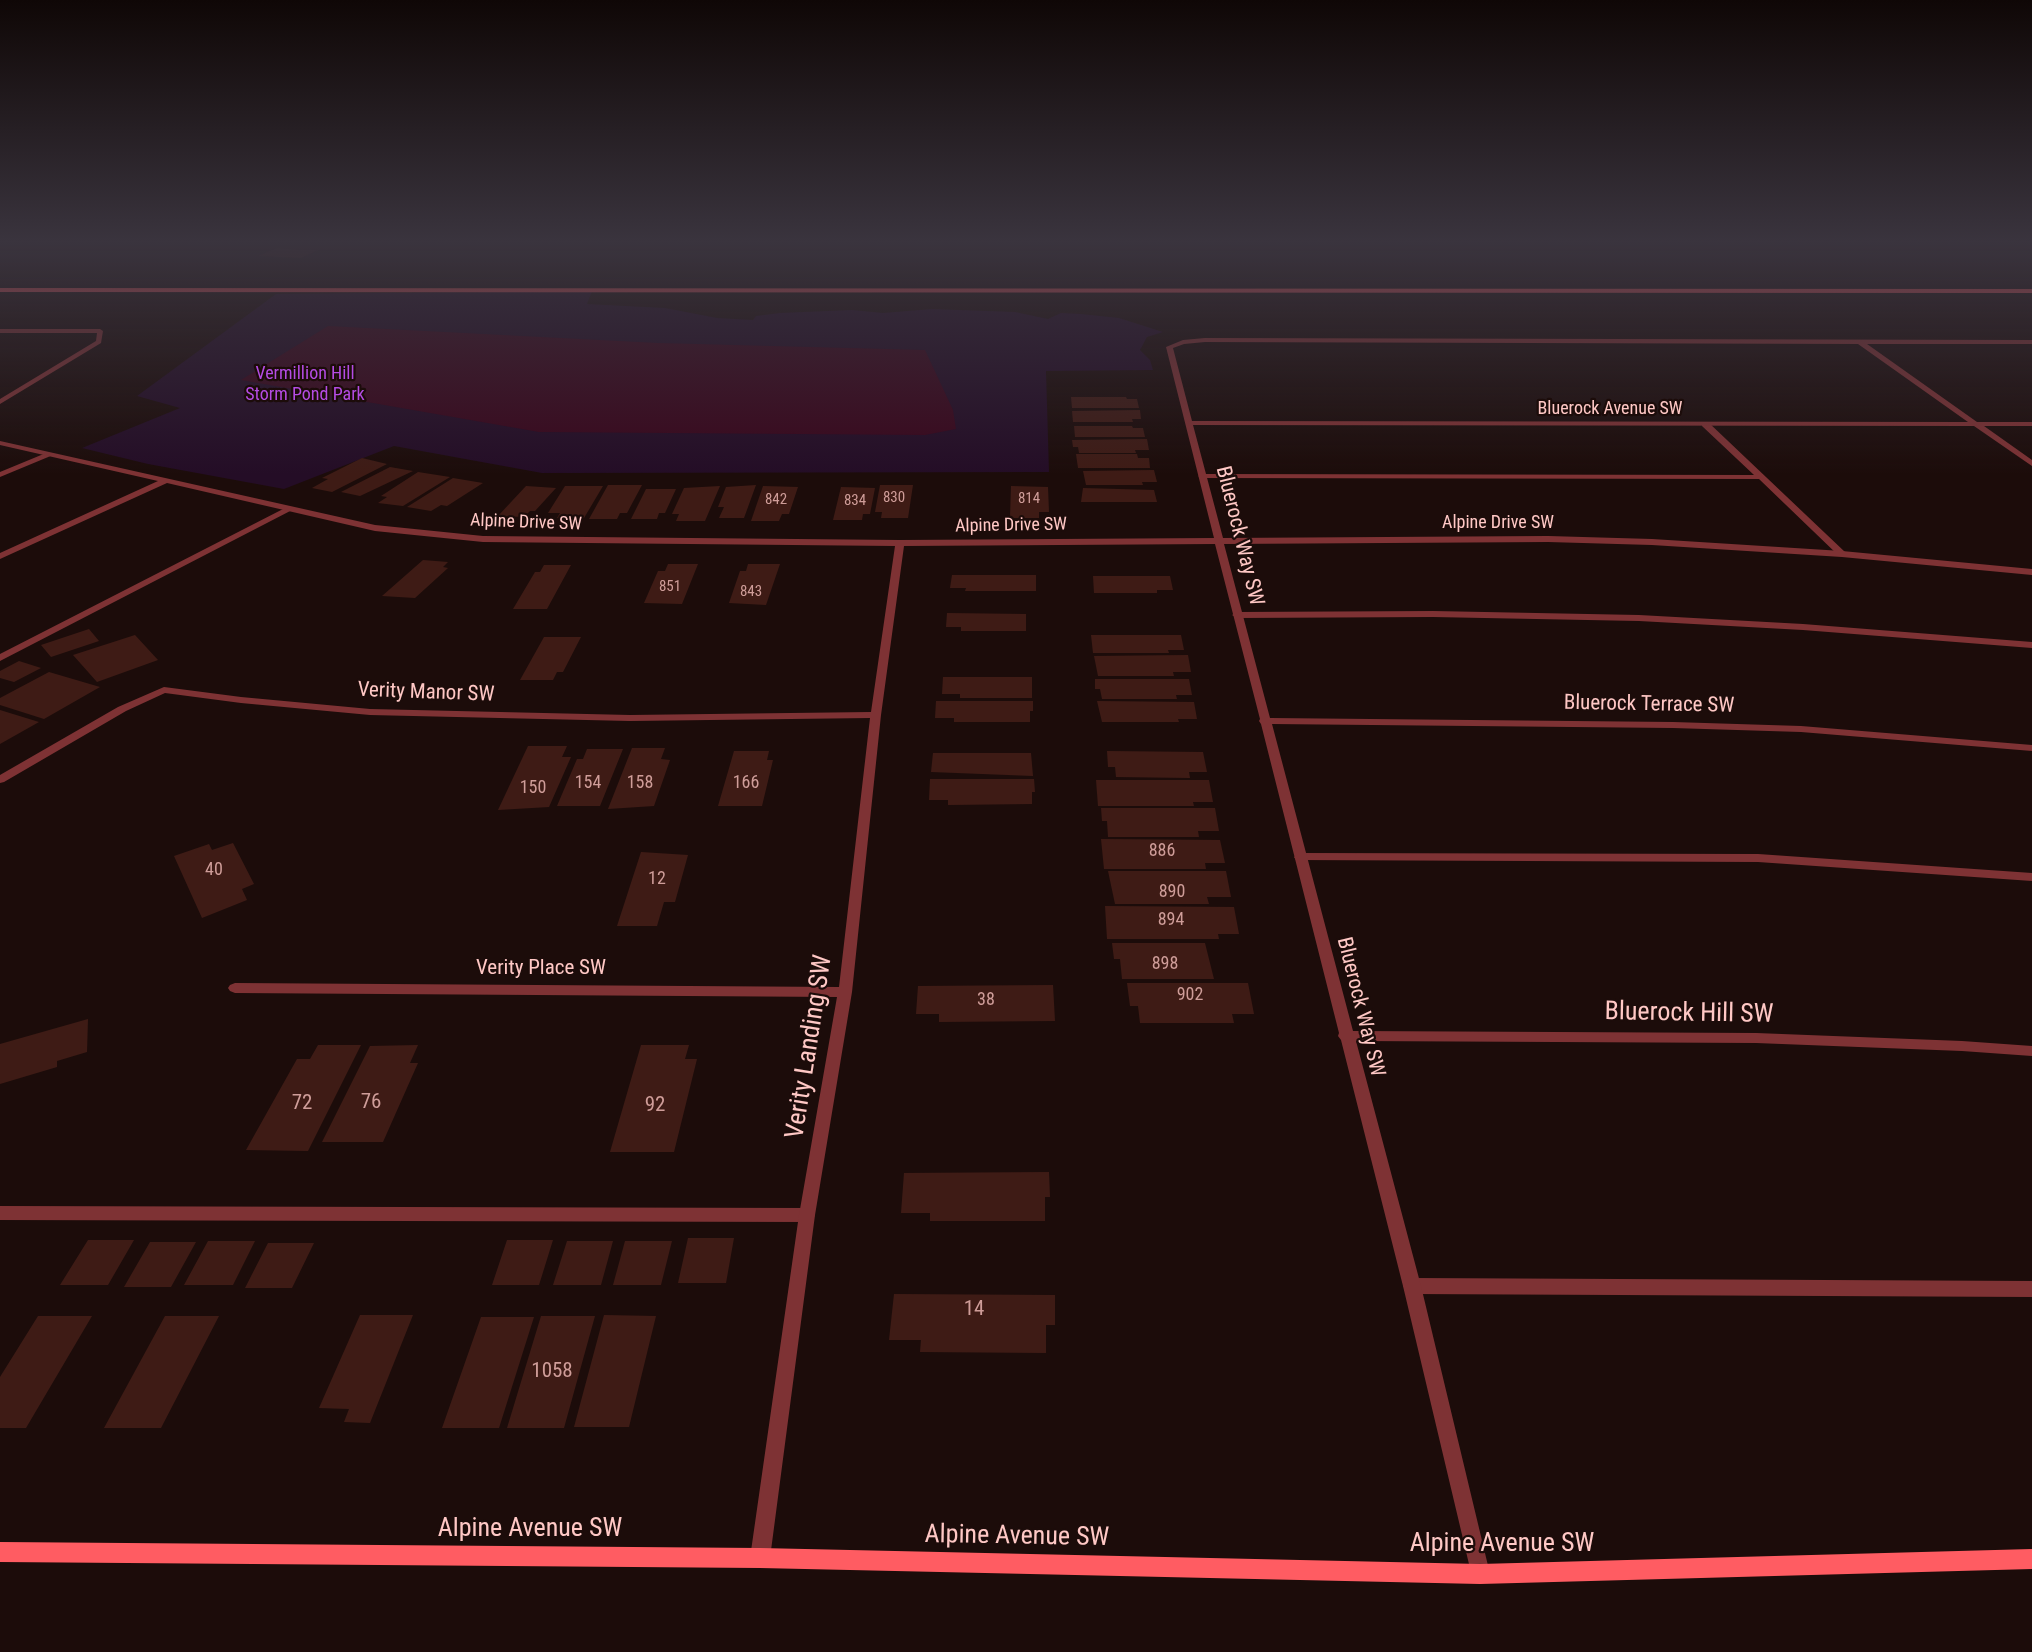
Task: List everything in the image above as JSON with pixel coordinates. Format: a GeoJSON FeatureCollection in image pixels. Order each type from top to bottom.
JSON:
{"type":"FeatureCollection","features":[{"type":"Feature","properties":{"kind":"street"},"geometry":{"type":"LineString","coordinates":[[0,331],[100,331],[99,342],[0,402]]}},
{"type":"Feature","properties":{"kind":"street"},"geometry":{"type":"LineString","coordinates":[[1858,341],[1979,424],[2032,464]]}},
{"type":"Feature","properties":{"kind":"street","name":"Bluerock Way SW"},"geometry":{"type":"LineString","coordinates":[[1480,1574],[1412,1286],[1168,347],[1183,342],[2032,342]]}},
{"type":"Feature","properties":{"kind":"street","name":"Bluerock Avenue SW"},"geometry":{"type":"LineString","coordinates":[[1188,423],[2032,424]]}},
{"type":"Feature","properties":{"kind":"street"},"geometry":{"type":"LineString","coordinates":[[1705,424],[1842,554]]}},
{"type":"Feature","properties":{"kind":"street","name":"Alpine Drive SW"},"geometry":{"type":"LineString","coordinates":[[0,443],[375,528],[483,539],[900,543],[1548,539],[1652,542],[1842,554],[2032,572]]}},
{"type":"Feature","properties":{"kind":"street"},"geometry":{"type":"LineString","coordinates":[[0,475],[49,455]]}},
{"type":"Feature","properties":{"kind":"street"},"geometry":{"type":"LineString","coordinates":[[1202,476],[1761,477]]}},
{"type":"Feature","properties":{"kind":"street"},"geometry":{"type":"LineString","coordinates":[[0,556],[165,482]]}},
{"type":"Feature","properties":{"kind":"street"},"geometry":{"type":"LineString","coordinates":[[0,658],[290,509]]}},
{"type":"Feature","properties":{"kind":"street","name":"Verity Landing SW"},"geometry":{"type":"LineString","coordinates":[[760,1558],[807,1215],[846,992],[876,715],[900,543]]}},
{"type":"Feature","properties":{"kind":"street"},"geometry":{"type":"LineString","coordinates":[[1237,615],[1433,614],[1639,618],[1803,627],[2032,645]]}},
{"type":"Feature","properties":{"kind":"street","name":"Verity Manor SW"},"geometry":{"type":"LineString","coordinates":[[0,780],[122,709],[164,690],[370,712],[630,718],[876,715]]}},
{"type":"Feature","properties":{"kind":"street","name":"Bluerock Terrace SW"},"geometry":{"type":"LineString","coordinates":[[1264,721],[1673,724],[1801,729],[2032,748]]}},
{"type":"Feature","properties":{"kind":"street"},"geometry":{"type":"LineString","coordinates":[[1300,857],[1758,858],[2032,877]]}},
{"type":"Feature","properties":{"kind":"street","name":"Verity Place SW"},"geometry":{"type":"LineString","coordinates":[[235,988],[846,992]]}},
{"type":"Feature","properties":{"kind":"street","name":"Bluerock Hill SW"},"geometry":{"type":"LineString","coordinates":[[1346,1036],[1756,1038],[2032,1051]]}},
{"type":"Feature","properties":{"kind":"street"},"geometry":{"type":"LineString","coordinates":[[0,1213],[807,1215]]}},
{"type":"Feature","properties":{"kind":"street"},"geometry":{"type":"LineString","coordinates":[[1412,1286],[2032,1289]]}},
{"type":"Feature","properties":{"kind":"street","name":"Alpine Avenue SW"},"geometry":{"type":"LineString","coordinates":[[0,1552],[760,1558],[1480,1574],[2032,1559]]}},
{"type":"Feature","properties":{"kind":"green space","name":"Vermillion Hill Storm Pond Park"},"geometry":{"type":"Polygon","coordinates":[[[240,320],[1126,320],[1163,332],[1147,337],[1140,350],[1150,360],[1153,370],[1046,371],[1049,472],[542,473],[394,446],[284,489],[148,464],[82,448],[180,408],[137,396],[240,320]]]}},
{"type":"Feature","properties":{"kind":"shaded area"},"geometry":{"type":"Polygon","coordinates":[[[328,326],[658,343],[925,350],[953,410],[956,429],[925,435],[539,432],[241,380],[328,326]]]}},
{"type":"Feature","properties":{"kind":"building"},"geometry":{"type":"Polygon","coordinates":[[[1071,397],[1126,397],[1137,399],[1139,408],[1072,408],[1071,397]]]}},
{"type":"Feature","properties":{"kind":"building"},"geometry":{"type":"Polygon","coordinates":[[[1140,410],[1141,419],[1132,419],[1133,422],[1073,422],[1072,411],[1140,410]]]}},
{"type":"Feature","properties":{"kind":"building"},"geometry":{"type":"Polygon","coordinates":[[[1074,426],[1132,426],[1143,428],[1145,437],[1075,437],[1074,426]]]}},
{"type":"Feature","properties":{"kind":"building"},"geometry":{"type":"Polygon","coordinates":[[[1147,439],[1149,450],[1135,450],[1136,453],[1079,453],[1078,447],[1073,447],[1072,440],[1147,439]]]}},
{"type":"Feature","properties":{"kind":"building"},"geometry":{"type":"Polygon","coordinates":[[[1076,454],[1137,454],[1138,458],[1149,458],[1150,468],[1078,468],[1076,454]]]}},
{"type":"Feature","properties":{"kind":"building"},"geometry":{"type":"Polygon","coordinates":[[[362,458],[387,464],[332,492],[312,488],[328,479],[322,478],[362,458]]]}},
{"type":"Feature","properties":{"kind":"building"},"geometry":{"type":"Polygon","coordinates":[[[390,467],[413,471],[360,496],[341,492],[390,467]]]}},
{"type":"Feature","properties":{"kind":"building"},"geometry":{"type":"Polygon","coordinates":[[[1154,470],[1157,482],[1142,482],[1143,485],[1086,485],[1083,471],[1154,470]]]}},
{"type":"Feature","properties":{"kind":"building"},"geometry":{"type":"Polygon","coordinates":[[[418,472],[450,477],[403,506],[378,503],[387,497],[381,496],[418,472]]]}},
{"type":"Feature","properties":{"kind":"building"},"geometry":{"type":"Polygon","coordinates":[[[453,478],[483,483],[447,506],[441,505],[431,511],[407,507],[453,478]]]}},
{"type":"Feature","properties":{"kind":"building"},"geometry":{"type":"Polygon","coordinates":[[[608,485],[642,485],[627,513],[620,513],[617,519],[589,519],[608,485]]]}},
{"type":"Feature","properties":{"kind":"building"},"geometry":{"type":"Polygon","coordinates":[[[756,485],[744,518],[719,518],[724,507],[718,507],[726,487],[756,485]]]}},
{"type":"Feature","properties":{"kind":"building"},"geometry":{"type":"Polygon","coordinates":[[[880,485],[913,485],[908,518],[881,518],[882,512],[875,512],[880,485]]]}},
{"type":"Feature","properties":{"kind":"building"},"geometry":{"type":"Polygon","coordinates":[[[526,486],[556,488],[535,511],[530,511],[524,517],[498,516],[526,486]]]}},
{"type":"Feature","properties":{"kind":"building"},"geometry":{"type":"Polygon","coordinates":[[[565,486],[603,486],[584,518],[557,518],[560,513],[548,513],[565,486]]]}},
{"type":"Feature","properties":{"kind":"building"},"geometry":{"type":"Polygon","coordinates":[[[720,486],[705,521],[676,521],[679,514],[672,514],[684,488],[720,486]]]}},
{"type":"Feature","properties":{"kind":"building"},"geometry":{"type":"Polygon","coordinates":[[[763,486],[798,487],[789,514],[782,514],[779,521],[751,521],[763,486]]]}},
{"type":"Feature","properties":{"kind":"building"},"geometry":{"type":"Polygon","coordinates":[[[1011,486],[1048,487],[1049,512],[1039,512],[1039,518],[1010,518],[1011,486]]]}},
{"type":"Feature","properties":{"kind":"building"},"geometry":{"type":"Polygon","coordinates":[[[841,487],[875,488],[870,514],[863,514],[862,520],[833,520],[841,487]]]}},
{"type":"Feature","properties":{"kind":"building"},"geometry":{"type":"Polygon","coordinates":[[[1083,488],[1154,490],[1157,502],[1081,502],[1083,488]]]}},
{"type":"Feature","properties":{"kind":"building"},"geometry":{"type":"Polygon","coordinates":[[[646,489],[676,489],[665,513],[659,513],[657,519],[631,519],[646,489]]]}},
{"type":"Feature","properties":{"kind":"building"},"geometry":{"type":"Polygon","coordinates":[[[423,560],[448,562],[443,567],[448,568],[415,598],[382,596],[423,560]]]}},
{"type":"Feature","properties":{"kind":"building"},"geometry":{"type":"Polygon","coordinates":[[[668,564],[698,564],[682,604],[644,603],[658,571],[665,571],[668,564]]]}},
{"type":"Feature","properties":{"kind":"building"},"geometry":{"type":"Polygon","coordinates":[[[748,564],[780,564],[766,605],[729,603],[740,571],[746,571],[748,564]]]}},
{"type":"Feature","properties":{"kind":"building"},"geometry":{"type":"Polygon","coordinates":[[[544,565],[571,565],[547,609],[513,609],[535,572],[540,572],[544,565]]]}},
{"type":"Feature","properties":{"kind":"building"},"geometry":{"type":"Polygon","coordinates":[[[952,575],[1036,575],[1036,591],[965,591],[966,588],[950,588],[952,575]]]}},
{"type":"Feature","properties":{"kind":"building"},"geometry":{"type":"Polygon","coordinates":[[[1093,576],[1170,576],[1173,590],[1157,590],[1157,593],[1094,593],[1093,576]]]}},
{"type":"Feature","properties":{"kind":"building"},"geometry":{"type":"Polygon","coordinates":[[[947,613],[1026,614],[1026,631],[961,631],[961,627],[946,627],[947,613]]]}},
{"type":"Feature","properties":{"kind":"building"},"geometry":{"type":"Polygon","coordinates":[[[89,629],[99,641],[51,657],[41,645],[89,629]]]}},
{"type":"Feature","properties":{"kind":"building"},"geometry":{"type":"Polygon","coordinates":[[[135,635],[158,660],[97,682],[73,655],[135,635]]]}},
{"type":"Feature","properties":{"kind":"building"},"geometry":{"type":"Polygon","coordinates":[[[1091,635],[1181,635],[1184,650],[1168,650],[1169,653],[1093,653],[1091,635]]]}},
{"type":"Feature","properties":{"kind":"building"},"geometry":{"type":"Polygon","coordinates":[[[544,637],[581,637],[563,672],[557,672],[553,680],[520,680],[544,637]]]}},
{"type":"Feature","properties":{"kind":"building"},"geometry":{"type":"Polygon","coordinates":[[[1188,655],[1191,672],[1173,672],[1174,676],[1098,676],[1094,656],[1188,655]]]}},
{"type":"Feature","properties":{"kind":"building"},"geometry":{"type":"Polygon","coordinates":[[[19,661],[41,668],[14,682],[0,678],[0,671],[19,661]]]}},
{"type":"Feature","properties":{"kind":"building"},"geometry":{"type":"Polygon","coordinates":[[[49,672],[100,687],[44,719],[0,705],[0,698],[49,672]]]}},
{"type":"Feature","properties":{"kind":"building"},"geometry":{"type":"Polygon","coordinates":[[[943,677],[1032,677],[1032,698],[960,698],[960,694],[942,694],[943,677]]]}},
{"type":"Feature","properties":{"kind":"building"},"geometry":{"type":"Polygon","coordinates":[[[1095,679],[1189,679],[1192,695],[1176,695],[1177,699],[1102,699],[1100,689],[1095,689],[1095,679]]]}},
{"type":"Feature","properties":{"kind":"building"},"geometry":{"type":"Polygon","coordinates":[[[936,701],[1033,701],[1033,711],[1030,711],[1030,722],[954,722],[954,718],[935,718],[936,701]]]}},
{"type":"Feature","properties":{"kind":"building"},"geometry":{"type":"Polygon","coordinates":[[[1097,701],[1194,702],[1197,719],[1178,719],[1179,722],[1102,722],[1097,701]]]}},
{"type":"Feature","properties":{"kind":"building"},"geometry":{"type":"Polygon","coordinates":[[[0,710],[39,722],[0,744],[0,710]]]}},
{"type":"Feature","properties":{"kind":"building"},"geometry":{"type":"Polygon","coordinates":[[[528,746],[567,746],[562,757],[571,757],[549,807],[498,810],[528,746]]]}},
{"type":"Feature","properties":{"kind":"building"},"geometry":{"type":"Polygon","coordinates":[[[632,748],[665,748],[661,759],[670,760],[654,806],[608,809],[632,748]]]}},
{"type":"Feature","properties":{"kind":"building"},"geometry":{"type":"Polygon","coordinates":[[[587,749],[623,749],[600,806],[557,806],[577,759],[583,759],[587,749]]]}},
{"type":"Feature","properties":{"kind":"building"},"geometry":{"type":"Polygon","coordinates":[[[734,751],[769,751],[767,760],[773,760],[762,806],[718,806],[734,751]]]}},
{"type":"Feature","properties":{"kind":"building"},"geometry":{"type":"Polygon","coordinates":[[[1107,751],[1203,752],[1207,772],[1189,772],[1190,778],[1116,777],[1115,767],[1108,767],[1107,751]]]}},
{"type":"Feature","properties":{"kind":"building"},"geometry":{"type":"Polygon","coordinates":[[[933,753],[1031,753],[1033,776],[931,772],[933,753]]]}},
{"type":"Feature","properties":{"kind":"building"},"geometry":{"type":"Polygon","coordinates":[[[930,779],[1034,779],[1035,792],[1032,792],[1032,804],[948,805],[948,800],[929,800],[930,779]]]}},
{"type":"Feature","properties":{"kind":"building"},"geometry":{"type":"Polygon","coordinates":[[[1096,780],[1209,780],[1213,802],[1193,802],[1194,806],[1098,806],[1096,780]]]}},
{"type":"Feature","properties":{"kind":"building"},"geometry":{"type":"Polygon","coordinates":[[[1101,808],[1215,808],[1219,831],[1198,831],[1199,837],[1108,837],[1107,821],[1102,821],[1101,808]]]}},
{"type":"Feature","properties":{"kind":"building"},"geometry":{"type":"Polygon","coordinates":[[[1101,839],[1220,840],[1225,863],[1205,863],[1206,869],[1104,869],[1101,839]]]}},
{"type":"Feature","properties":{"kind":"building"},"geometry":{"type":"Polygon","coordinates":[[[233,843],[254,884],[242,889],[247,900],[202,918],[174,856],[209,844],[212,850],[233,843]]]}},
{"type":"Feature","properties":{"kind":"building"},"geometry":{"type":"Polygon","coordinates":[[[641,852],[688,855],[675,902],[664,902],[657,926],[617,926],[641,852]]]}},
{"type":"Feature","properties":{"kind":"building"},"geometry":{"type":"Polygon","coordinates":[[[1108,871],[1226,871],[1231,897],[1207,897],[1209,904],[1115,904],[1108,871]]]}},
{"type":"Feature","properties":{"kind":"building"},"geometry":{"type":"Polygon","coordinates":[[[1105,906],[1234,907],[1239,934],[1218,934],[1219,939],[1107,939],[1105,906]]]}},
{"type":"Feature","properties":{"kind":"building"},"geometry":{"type":"Polygon","coordinates":[[[1112,943],[1205,943],[1214,979],[1122,979],[1120,959],[1114,959],[1112,943]]]}},
{"type":"Feature","properties":{"kind":"building"},"geometry":{"type":"Polygon","coordinates":[[[1127,983],[1248,983],[1254,1014],[1232,1014],[1234,1023],[1140,1023],[1138,1006],[1130,1006],[1127,983]]]}},
{"type":"Feature","properties":{"kind":"building"},"geometry":{"type":"Polygon","coordinates":[[[1053,985],[1055,1021],[939,1022],[939,1014],[916,1014],[918,986],[1053,985]]]}},
{"type":"Feature","properties":{"kind":"building"},"geometry":{"type":"Polygon","coordinates":[[[88,1019],[87,1052],[57,1061],[57,1067],[0,1084],[0,1044],[88,1019]]]}},
{"type":"Feature","properties":{"kind":"building"},"geometry":{"type":"Polygon","coordinates":[[[318,1045],[361,1045],[308,1151],[246,1150],[297,1059],[310,1059],[318,1045]]]}},
{"type":"Feature","properties":{"kind":"building"},"geometry":{"type":"Polygon","coordinates":[[[418,1045],[410,1063],[418,1063],[383,1142],[322,1142],[370,1046],[418,1045]]]}},
{"type":"Feature","properties":{"kind":"building"},"geometry":{"type":"Polygon","coordinates":[[[641,1045],[689,1045],[685,1059],[697,1059],[674,1152],[610,1152],[641,1045]]]}},
{"type":"Feature","properties":{"kind":"building"},"geometry":{"type":"Polygon","coordinates":[[[1049,1172],[1050,1197],[1045,1197],[1045,1221],[930,1221],[930,1213],[901,1213],[904,1173],[1049,1172]]]}},
{"type":"Feature","properties":{"kind":"building"},"geometry":{"type":"Polygon","coordinates":[[[688,1238],[734,1238],[726,1283],[678,1283],[688,1238]]]}},
{"type":"Feature","properties":{"kind":"building"},"geometry":{"type":"Polygon","coordinates":[[[88,1240],[134,1240],[108,1285],[60,1285],[88,1240]]]}},
{"type":"Feature","properties":{"kind":"building"},"geometry":{"type":"Polygon","coordinates":[[[507,1240],[553,1240],[539,1285],[492,1285],[507,1240]]]}},
{"type":"Feature","properties":{"kind":"building"},"geometry":{"type":"Polygon","coordinates":[[[208,1241],[255,1241],[233,1285],[184,1285],[208,1241]]]}},
{"type":"Feature","properties":{"kind":"building"},"geometry":{"type":"Polygon","coordinates":[[[567,1241],[613,1241],[601,1285],[553,1285],[567,1241]]]}},
{"type":"Feature","properties":{"kind":"building"},"geometry":{"type":"Polygon","coordinates":[[[625,1241],[672,1241],[661,1285],[613,1285],[625,1241]]]}},
{"type":"Feature","properties":{"kind":"building"},"geometry":{"type":"Polygon","coordinates":[[[150,1242],[196,1242],[171,1287],[124,1287],[150,1242]]]}},
{"type":"Feature","properties":{"kind":"building"},"geometry":{"type":"Polygon","coordinates":[[[268,1243],[314,1243],[292,1288],[245,1288],[268,1243]]]}},
{"type":"Feature","properties":{"kind":"building"},"geometry":{"type":"Polygon","coordinates":[[[894,1294],[1055,1295],[1055,1325],[1046,1325],[1046,1353],[920,1352],[921,1340],[889,1340],[894,1294]]]}},
{"type":"Feature","properties":{"kind":"building"},"geometry":{"type":"Polygon","coordinates":[[[360,1315],[413,1315],[370,1423],[344,1422],[349,1409],[319,1408],[360,1315]]]}},
{"type":"Feature","properties":{"kind":"building"},"geometry":{"type":"Polygon","coordinates":[[[604,1315],[656,1316],[629,1427],[574,1427],[604,1315]]]}},
{"type":"Feature","properties":{"kind":"building"},"geometry":{"type":"Polygon","coordinates":[[[38,1316],[92,1316],[26,1428],[0,1428],[0,1377],[38,1316]]]}},
{"type":"Feature","properties":{"kind":"building"},"geometry":{"type":"Polygon","coordinates":[[[165,1316],[219,1316],[161,1428],[104,1428],[165,1316]]]}},
{"type":"Feature","properties":{"kind":"building"},"geometry":{"type":"Polygon","coordinates":[[[541,1316],[595,1316],[564,1428],[507,1428],[541,1316]]]}},
{"type":"Feature","properties":{"kind":"building"},"geometry":{"type":"Polygon","coordinates":[[[481,1317],[534,1317],[499,1428],[442,1428],[481,1317]]]}}]}
